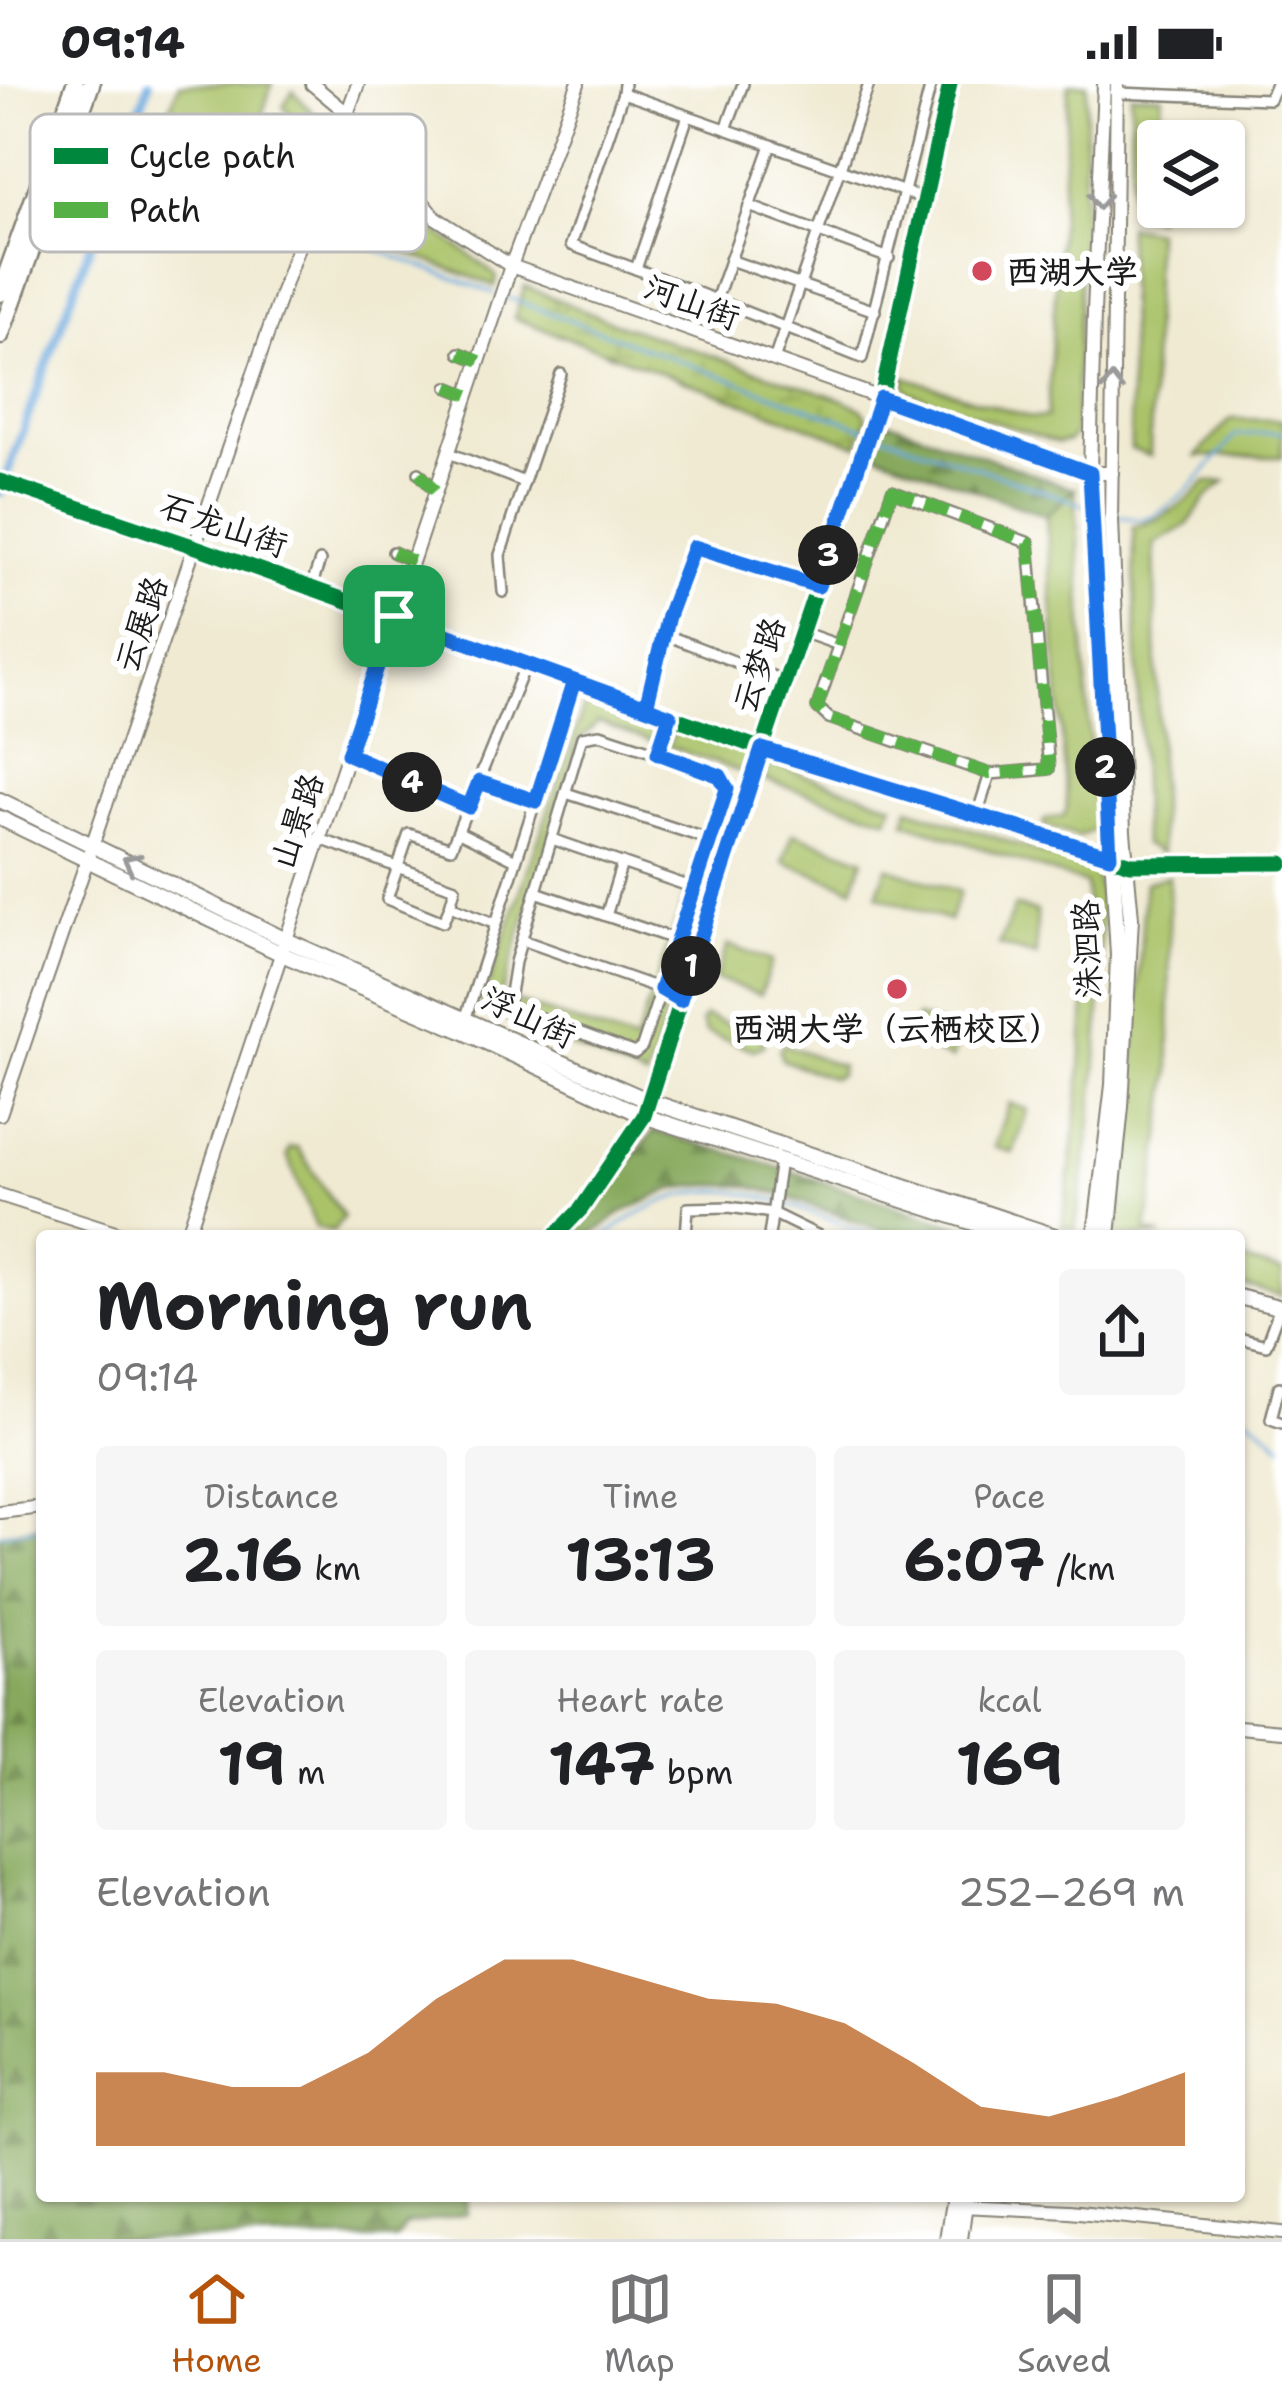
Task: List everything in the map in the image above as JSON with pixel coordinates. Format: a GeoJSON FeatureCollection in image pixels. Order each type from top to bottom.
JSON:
{"type":"FeatureCollection","features":[{"type":"Feature","properties":{"kind":"highway"},"geometry":{"type":"LineString","coordinates":[[64,114],[75,84]]}},
{"type":"Feature","properties":{"kind":"highway"},"geometry":{"type":"LineString","coordinates":[[80,114],[91,84]]}},
{"type":"Feature","properties":{"kind":"highway"},"geometry":{"type":"LineString","coordinates":[[0,293],[30,209]]}},
{"type":"Feature","properties":{"kind":"highway"},"geometry":{"type":"LineString","coordinates":[[0,336],[30,252]]}},
{"type":"Feature","properties":{"kind":"main road","name":"洙泗路"},"geometry":{"type":"LineString","coordinates":[[1094,508],[1118,956],[1114,1072],[1096,1230]]}},
{"type":"Feature","properties":{"kind":"main road","name":"洙泗路"},"geometry":{"type":"LineString","coordinates":[[1109,1230],[1130,980],[1111,509]]}},
{"type":"Feature","properties":{"kind":"main road","name":"浮山街"},"geometry":{"type":"LineString","coordinates":[[0,800],[94,843],[285,947]]}},
{"type":"Feature","properties":{"kind":"main road","name":"浮山街"},"geometry":{"type":"LineString","coordinates":[[0,818],[646,1109],[780,1160],[996,1230]]}},
{"type":"Feature","properties":{"kind":"main road","name":"浮山街"},"geometry":{"type":"LineString","coordinates":[[646,1109],[1036,1230]]}},
{"type":"Feature","properties":{"kind":"main road"},"geometry":{"type":"LineString","coordinates":[[1245,1299],[1281,1308]]}},
{"type":"Feature","properties":{"kind":"main road"},"geometry":{"type":"LineString","coordinates":[[947,2239],[959,2202]]}},
{"type":"Feature","properties":{"kind":"main road"},"geometry":{"type":"LineString","coordinates":[[959,2202],[960,2239]]}},
{"type":"Feature","properties":{"kind":"street","name":"河山街"},"geometry":{"type":"LineString","coordinates":[[312,84],[347,113]]}},
{"type":"Feature","properties":{"kind":"street","name":"云展路"},"geometry":{"type":"LineString","coordinates":[[347,113],[358,84]]}},
{"type":"Feature","properties":{"kind":"street","name":"山景路"},"geometry":{"type":"LineString","coordinates":[[189,1230],[468,394],[578,84]]}},
{"type":"Feature","properties":{"kind":"street"},"geometry":{"type":"LineString","coordinates":[[726,129],[743,84]]}},
{"type":"Feature","properties":{"kind":"street"},"geometry":{"type":"LineString","coordinates":[[774,360],[869,84]]}},
{"type":"Feature","properties":{"kind":"street"},"geometry":{"type":"LineString","coordinates":[[925,199],[907,192],[688,116],[623,88],[571,245],[862,358],[907,192],[931,84]]}},
{"type":"Feature","properties":{"kind":"street","name":"云梦路"},"geometry":{"type":"LineString","coordinates":[[561,1230],[581,1209],[646,1109],[881,398],[950,84]]}},
{"type":"Feature","properties":{"kind":"street","name":"洙泗路"},"geometry":{"type":"LineString","coordinates":[[1094,508],[1090,473],[1104,84]]}},
{"type":"Feature","properties":{"kind":"street"},"geometry":{"type":"LineString","coordinates":[[1118,89],[1269,99],[1276,84]]}},
{"type":"Feature","properties":{"kind":"street","name":"洙泗路"},"geometry":{"type":"LineString","coordinates":[[1111,509],[1118,89]]}},
{"type":"Feature","properties":{"kind":"street"},"geometry":{"type":"LineString","coordinates":[[635,269],[688,116]]}},
{"type":"Feature","properties":{"kind":"street"},"geometry":{"type":"LineString","coordinates":[[716,300],[771,145]]}},
{"type":"Feature","properties":{"kind":"street","name":"河山街"},"geometry":{"type":"LineString","coordinates":[[426,206],[436,218],[512,266],[1090,473],[1112,473]]}},
{"type":"Feature","properties":{"kind":"street"},"geometry":{"type":"LineString","coordinates":[[749,206],[889,258]]}},
{"type":"Feature","properties":{"kind":"street","name":"云展路"},"geometry":{"type":"LineString","coordinates":[[0,1114],[296,252]]}},
{"type":"Feature","properties":{"kind":"street"},"geometry":{"type":"LineString","coordinates":[[730,260],[875,311]]}},
{"type":"Feature","properties":{"kind":"street"},"geometry":{"type":"LineString","coordinates":[[460,353],[480,361]]}},
{"type":"Feature","properties":{"kind":"street"},"geometry":{"type":"LineString","coordinates":[[503,592],[500,555],[561,374]]}},
{"type":"Feature","properties":{"kind":"street"},"geometry":{"type":"LineString","coordinates":[[448,387],[468,394]]}},
{"type":"Feature","properties":{"kind":"street"},"geometry":{"type":"LineString","coordinates":[[449,453],[524,482]]}},
{"type":"Feature","properties":{"kind":"street"},"geometry":{"type":"LineString","coordinates":[[419,473],[436,492]]}},
{"type":"Feature","properties":{"kind":"street","name":"石龙山街"},"geometry":{"type":"LineString","coordinates":[[0,481],[762,749],[1126,862]]}},
{"type":"Feature","properties":{"kind":"street"},"geometry":{"type":"LineString","coordinates":[[892,491],[1029,543],[1049,769],[990,774],[829,718],[817,706],[892,491]]}},
{"type":"Feature","properties":{"kind":"street"},"geometry":{"type":"LineString","coordinates":[[646,707],[668,616],[694,547],[818,586]]}},
{"type":"Feature","properties":{"kind":"street"},"geometry":{"type":"LineString","coordinates":[[393,552],[412,561]]}},
{"type":"Feature","properties":{"kind":"street"},"geometry":{"type":"LineString","coordinates":[[311,587],[320,561]]}},
{"type":"Feature","properties":{"kind":"street"},"geometry":{"type":"LineString","coordinates":[[802,632],[836,644]]}},
{"type":"Feature","properties":{"kind":"street"},"geometry":{"type":"LineString","coordinates":[[666,635],[785,681]]}},
{"type":"Feature","properties":{"kind":"street"},"geometry":{"type":"LineString","coordinates":[[320,839],[397,867],[455,889],[443,922],[387,899],[397,867],[409,834],[451,848],[526,664]]}},
{"type":"Feature","properties":{"kind":"street"},"geometry":{"type":"LineString","coordinates":[[463,1024],[574,681]]}},
{"type":"Feature","properties":{"kind":"street"},"geometry":{"type":"LineString","coordinates":[[658,753],[670,716]]}},
{"type":"Feature","properties":{"kind":"street"},"geometry":{"type":"LineString","coordinates":[[600,734],[720,776],[727,789],[642,1046],[635,1053],[508,1006],[522,940],[566,793],[582,737],[600,734]]}},
{"type":"Feature","properties":{"kind":"street"},"geometry":{"type":"LineString","coordinates":[[348,754],[469,807]]}},
{"type":"Feature","properties":{"kind":"street"},"geometry":{"type":"LineString","coordinates":[[976,818],[990,774]]}},
{"type":"Feature","properties":{"kind":"street"},"geometry":{"type":"LineString","coordinates":[[479,782],[536,801]]}},
{"type":"Feature","properties":{"kind":"street"},"geometry":{"type":"LineString","coordinates":[[566,793],[711,840]]}},
{"type":"Feature","properties":{"kind":"street"},"geometry":{"type":"LineString","coordinates":[[460,832],[517,860]]}},
{"type":"Feature","properties":{"kind":"street"},"geometry":{"type":"LineString","coordinates":[[552,839],[694,888]]}},
{"type":"Feature","properties":{"kind":"street"},"geometry":{"type":"LineString","coordinates":[[1126,862],[1282,863]]}},
{"type":"Feature","properties":{"kind":"street"},"geometry":{"type":"LineString","coordinates":[[606,916],[622,863]]}},
{"type":"Feature","properties":{"kind":"street"},"geometry":{"type":"LineString","coordinates":[[536,892],[677,940]]}},
{"type":"Feature","properties":{"kind":"street"},"geometry":{"type":"LineString","coordinates":[[450,906],[496,924]]}},
{"type":"Feature","properties":{"kind":"street"},"geometry":{"type":"LineString","coordinates":[[522,940],[680,1000]]}},
{"type":"Feature","properties":{"kind":"street"},"geometry":{"type":"LineString","coordinates":[[770,1230],[780,1160]]}},
{"type":"Feature","properties":{"kind":"street"},"geometry":{"type":"LineString","coordinates":[[0,1195],[109,1230]]}},
{"type":"Feature","properties":{"kind":"street"},"geometry":{"type":"LineString","coordinates":[[686,1230],[688,1208],[774,1204],[811,1230]]}},
{"type":"Feature","properties":{"kind":"street"},"geometry":{"type":"LineString","coordinates":[[1245,1340],[1266,1345],[1281,1308]]}},
{"type":"Feature","properties":{"kind":"street"},"geometry":{"type":"LineString","coordinates":[[1282,1388],[1271,1419],[1282,1423]]}},
{"type":"Feature","properties":{"kind":"street"},"geometry":{"type":"LineString","coordinates":[[0,1512],[36,1508]]}},
{"type":"Feature","properties":{"kind":"street"},"geometry":{"type":"LineString","coordinates":[[1245,1727],[1282,1731]]}},
{"type":"Feature","properties":{"kind":"street"},"geometry":{"type":"LineString","coordinates":[[970,2202],[1282,2233]]}},
{"type":"Feature","properties":{"kind":"green space"},"geometry":{"type":"Polygon","coordinates":[[[179,84],[272,84],[263,114],[167,114],[179,84]]]}},
{"type":"Feature","properties":{"kind":"green space"},"geometry":{"type":"Polygon","coordinates":[[[1069,84],[1087,84],[1075,434],[1058,443],[908,392],[902,376],[1032,418],[1047,417],[1069,84]]]}},
{"type":"Feature","properties":{"kind":"green space"},"geometry":{"type":"Polygon","coordinates":[[[293,91],[314,114],[291,114],[283,106],[293,91]]]}},
{"type":"Feature","properties":{"kind":"green space"},"geometry":{"type":"Polygon","coordinates":[[[1131,94],[1162,95],[1161,120],[1137,120],[1137,212],[1131,210],[1131,94]]]}},
{"type":"Feature","properties":{"kind":"green space"},"geometry":{"type":"Polygon","coordinates":[[[426,223],[497,277],[495,286],[404,252],[426,252],[426,223]]]}},
{"type":"Feature","properties":{"kind":"green space"},"geometry":{"type":"Polygon","coordinates":[[[1127,226],[1155,231],[1150,456],[1131,449],[1127,226]]]}},
{"type":"Feature","properties":{"kind":"green space"},"geometry":{"type":"Polygon","coordinates":[[[525,286],[612,322],[844,400],[867,417],[858,445],[514,318],[525,286]]]}},
{"type":"Feature","properties":{"kind":"green space"},"geometry":{"type":"Polygon","coordinates":[[[1231,419],[1282,420],[1282,457],[1196,456],[1231,419]]]}},
{"type":"Feature","properties":{"kind":"green space"},"geometry":{"type":"Polygon","coordinates":[[[886,422],[1075,489],[1046,516],[876,453],[875,437],[886,422]]]}},
{"type":"Feature","properties":{"kind":"green space"},"geometry":{"type":"Polygon","coordinates":[[[1206,482],[1225,482],[1187,525],[1154,544],[1161,854],[1143,844],[1133,527],[1172,510],[1206,482]]]}},
{"type":"Feature","properties":{"kind":"green space"},"geometry":{"type":"Polygon","coordinates":[[[1075,489],[1095,829],[1079,837],[1043,825],[1045,819],[1064,816],[1067,807],[1046,516],[1075,489]]]}},
{"type":"Feature","properties":{"kind":"green space"},"geometry":{"type":"Polygon","coordinates":[[[601,700],[656,719],[653,742],[598,722],[579,741],[501,996],[635,1043],[719,798],[734,809],[646,1079],[480,1008],[584,707],[601,700]]]}},
{"type":"Feature","properties":{"kind":"green space"},"geometry":{"type":"Polygon","coordinates":[[[677,726],[750,753],[744,773],[668,746],[677,726]]]}},
{"type":"Feature","properties":{"kind":"green space"},"geometry":{"type":"Polygon","coordinates":[[[768,763],[893,804],[888,819],[763,779],[768,763]]]}},
{"type":"Feature","properties":{"kind":"green space"},"geometry":{"type":"Polygon","coordinates":[[[909,808],[1093,870],[1102,910],[1100,1022],[1075,1229],[1062,1226],[1082,1055],[1086,884],[905,822],[909,808]]]}},
{"type":"Feature","properties":{"kind":"green space"},"geometry":{"type":"Polygon","coordinates":[[[793,833],[864,859],[853,888],[783,862],[793,833]]]}},
{"type":"Feature","properties":{"kind":"green space"},"geometry":{"type":"Polygon","coordinates":[[[887,867],[960,892],[949,921],[877,895],[887,867]]]}},
{"type":"Feature","properties":{"kind":"green space"},"geometry":{"type":"Polygon","coordinates":[[[1169,876],[1170,1074],[1147,1230],[1118,1230],[1131,1104],[1145,882],[1169,876]]]}},
{"type":"Feature","properties":{"kind":"green space"},"geometry":{"type":"Polygon","coordinates":[[[1015,906],[1037,912],[1036,956],[999,945],[1015,906]]]}},
{"type":"Feature","properties":{"kind":"green space"},"geometry":{"type":"Polygon","coordinates":[[[728,945],[772,961],[760,995],[715,979],[728,945]]]}},
{"type":"Feature","properties":{"kind":"green space"},"geometry":{"type":"Polygon","coordinates":[[[705,1016],[763,1038],[763,1046],[754,1050],[705,1032],[701,1022],[705,1016]]]}},
{"type":"Feature","properties":{"kind":"green space"},"geometry":{"type":"Polygon","coordinates":[[[917,1017],[961,1033],[952,1059],[908,1043],[917,1017]]]}},
{"type":"Feature","properties":{"kind":"green space"},"geometry":{"type":"Polygon","coordinates":[[[783,1044],[841,1066],[840,1074],[832,1078],[782,1060],[779,1050],[783,1044]]]}},
{"type":"Feature","properties":{"kind":"green space"},"geometry":{"type":"Polygon","coordinates":[[[1009,1103],[1028,1110],[1013,1153],[994,1147],[1009,1103]]]}},
{"type":"Feature","properties":{"kind":"green space"},"geometry":{"type":"Polygon","coordinates":[[[654,1131],[971,1230],[880,1230],[782,1195],[747,1186],[710,1185],[675,1188],[619,1214],[599,1230],[575,1230],[654,1131]]]}},
{"type":"Feature","properties":{"kind":"green space"},"geometry":{"type":"Polygon","coordinates":[[[290,1148],[298,1148],[343,1217],[334,1230],[316,1227],[287,1155],[290,1148]]]}},
{"type":"Feature","properties":{"kind":"green space"},"geometry":{"type":"Polygon","coordinates":[[[1245,1261],[1282,1272],[1282,1296],[1245,1287],[1245,1261]]]}},
{"type":"Feature","properties":{"kind":"green space"},"geometry":{"type":"Polygon","coordinates":[[[36,1526],[36,2202],[468,2202],[467,2214],[405,2225],[396,2239],[0,2239],[0,1534],[36,1526]]]}},
{"type":"Feature","properties":{"kind":"waterway"},"geometry":{"type":"LineString","coordinates":[[138,114],[149,84]]}},
{"type":"Feature","properties":{"kind":"waterway"},"geometry":{"type":"LineString","coordinates":[[0,493],[88,252]]}},
{"type":"Feature","properties":{"kind":"waterway"},"geometry":{"type":"LineString","coordinates":[[383,252],[494,293]]}},
{"type":"Feature","properties":{"kind":"waterway"},"geometry":{"type":"LineString","coordinates":[[503,296],[866,429]]}},
{"type":"Feature","properties":{"kind":"waterway"},"geometry":{"type":"LineString","coordinates":[[875,432],[1087,506]]}},
{"type":"Feature","properties":{"kind":"waterway"},"geometry":{"type":"LineString","coordinates":[[1113,514],[1138,519],[1155,515],[1194,484],[1236,435],[1282,432]]}},
{"type":"Feature","properties":{"kind":"waterway"},"geometry":{"type":"LineString","coordinates":[[615,1230],[675,1197],[707,1191],[770,1199],[858,1230]]}},
{"type":"Feature","properties":{"kind":"waterway"},"geometry":{"type":"LineString","coordinates":[[1245,1417],[1282,1445]]}},
{"type":"Feature","properties":{"kind":"waterway"},"geometry":{"type":"LineString","coordinates":[[0,1534],[36,1528]]}},
{"type":"Feature","properties":{"kind":"marked path"},"geometry":{"type":"LineString","coordinates":[[460,353],[480,361]]}},
{"type":"Feature","properties":{"kind":"marked path"},"geometry":{"type":"LineString","coordinates":[[448,387],[468,395]]}},
{"type":"Feature","properties":{"kind":"marked path"},"geometry":{"type":"LineString","coordinates":[[419,473],[436,492]]}},
{"type":"Feature","properties":{"kind":"marked path"},"geometry":{"type":"LineString","coordinates":[[892,491],[1029,543],[1049,769],[990,774],[829,718],[817,707],[892,491]]}},
{"type":"Feature","properties":{"kind":"marked path"},"geometry":{"type":"LineString","coordinates":[[393,552],[413,561]]}},
{"type":"Feature","properties":{"kind":"cycle path"},"geometry":{"type":"LineString","coordinates":[[561,1230],[581,1209],[644,1116],[881,398],[950,84]]}},
{"type":"Feature","properties":{"kind":"cycle path"},"geometry":{"type":"LineString","coordinates":[[0,481],[762,749],[1131,864],[1282,863]]}},
{"type":"Feature","properties":{"kind":"place","name":"西湖大学"},"geometry":{"type":"Point","coordinates":[982,271]}},
{"type":"Feature","properties":{"kind":"place","name":"西湖大学（云栖校区）"},"geometry":{"type":"Point","coordinates":[897,989]}},
{"type":"Feature","properties":{"kind":"route"},"geometry":{"type":"LineString","coordinates":[[394,616],[348,754],[469,807],[479,782],[536,801],[574,681],[646,707],[668,616],[694,547],[818,586],[881,398],[1090,473],[1110,856],[762,749],[680,1000],[661,989],[727,789],[720,776],[658,753],[670,716],[646,707],[394,616]]}}]}
